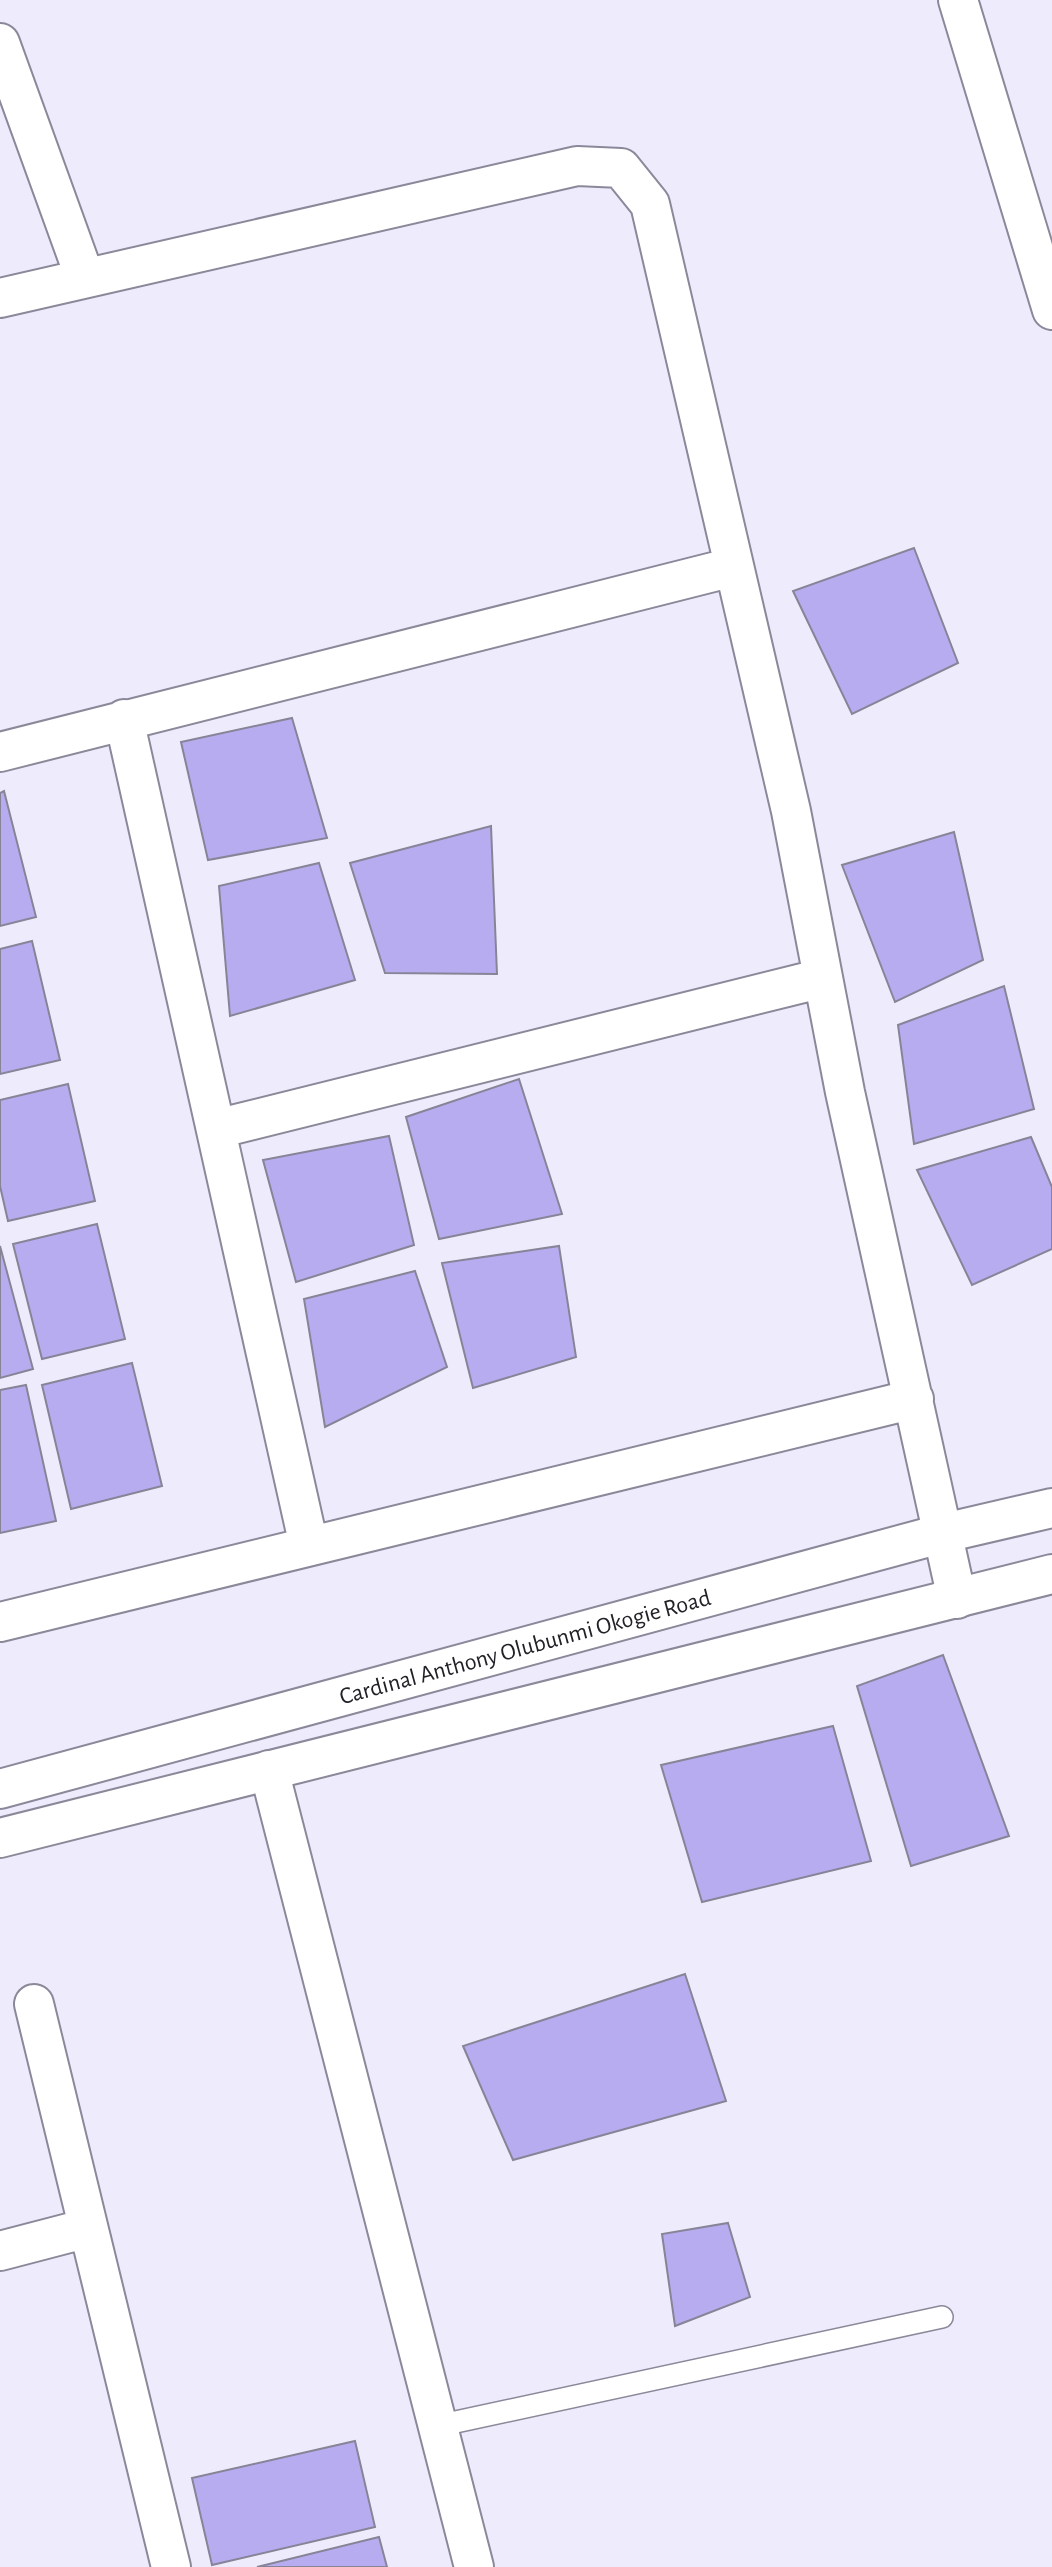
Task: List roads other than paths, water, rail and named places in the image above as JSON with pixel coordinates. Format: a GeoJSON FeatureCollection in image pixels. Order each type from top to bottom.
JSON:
{"type":"FeatureCollection","features":[{"type":"Feature","properties":{"kind":"street"},"geometry":{"type":"LineString","coordinates":[[958,0],[1052,310]]}},
{"type":"Feature","properties":{"kind":"street"},"geometry":{"type":"LineString","coordinates":[[0,43],[85,278]]}},
{"type":"Feature","properties":{"kind":"street"},"geometry":{"type":"LineString","coordinates":[[0,298],[577,166],[621,168],[650,204],[791,811],[845,1092],[957,1599]]}},
{"type":"Feature","properties":{"kind":"street"},"geometry":{"type":"LineString","coordinates":[[0,752],[733,567]]}},
{"type":"Feature","properties":{"kind":"street"},"geometry":{"type":"LineString","coordinates":[[124,719],[309,1546]]}},
{"type":"Feature","properties":{"kind":"street"},"geometry":{"type":"LineString","coordinates":[[216,1129],[823,978]]}},
{"type":"Feature","properties":{"kind":"street"},"geometry":{"type":"LineString","coordinates":[[0,1622],[914,1399]]}},
{"type":"Feature","properties":{"kind":"street","name":"Cardinal Anthony Olubunmi Okogie Road"},"geometry":{"type":"LineString","coordinates":[[0,1789],[944,1534],[1052,1508]]}},
{"type":"Feature","properties":{"kind":"street"},"geometry":{"type":"LineString","coordinates":[[0,1838],[1052,1574]]}},
{"type":"Feature","properties":{"kind":"street"},"geometry":{"type":"LineString","coordinates":[[269,1770],[474,2567]]}},
{"type":"Feature","properties":{"kind":"street"},"geometry":{"type":"LineString","coordinates":[[34,2004],[171,2567]]}},
{"type":"Feature","properties":{"kind":"street"},"geometry":{"type":"LineString","coordinates":[[0,2251],[88,2228]]}},
{"type":"Feature","properties":{"kind":"lane"},"geometry":{"type":"LineString","coordinates":[[437,2426],[942,2317]]}}]}
